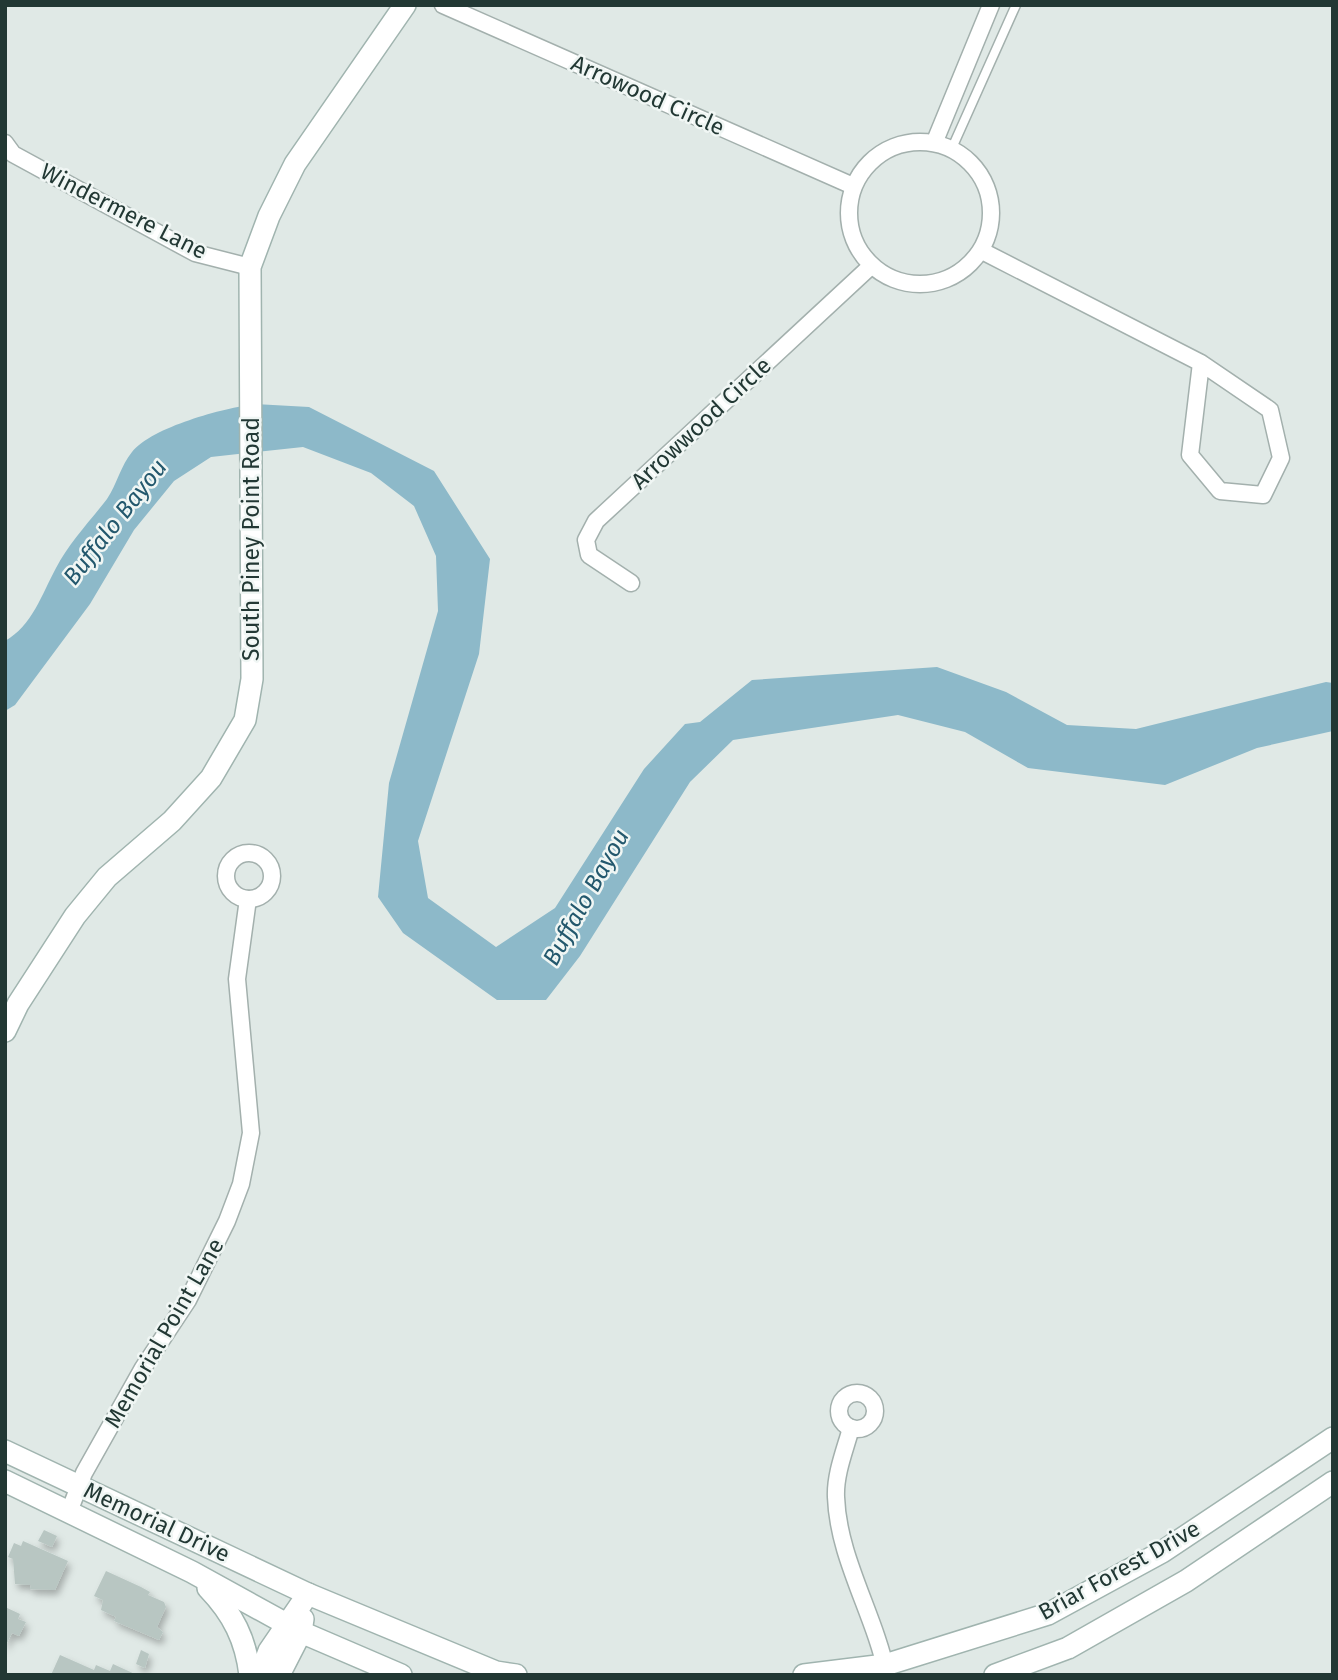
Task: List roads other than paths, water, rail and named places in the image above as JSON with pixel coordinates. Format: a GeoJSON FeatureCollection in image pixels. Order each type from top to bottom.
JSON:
{"type":"FeatureCollection","features":[{"type":"Feature","properties":{"kind":"main road","name":"South Piney Point Road"},"geometry":{"type":"LineString","coordinates":[[5,1031],[12,999],[75,916],[107,877],[172,821],[211,778],[245,720],[252,679],[250,267],[269,215],[295,164],[405,5]]}},
{"type":"Feature","properties":{"kind":"main road","name":"Briar Forest Drive"},"geometry":{"type":"LineString","coordinates":[[804,1675],[886,1670],[1048,1614],[1162,1552],[1333,1438]]}},
{"type":"Feature","properties":{"kind":"main road","name":"Memorial Drive"},"geometry":{"type":"LineString","coordinates":[[6,1454],[80,1485],[308,1594]]}},
{"type":"Feature","properties":{"kind":"main road","name":"Memorial Drive"},"geometry":{"type":"LineString","coordinates":[[5,1481],[192,1572],[293,1628]]}},
{"type":"Feature","properties":{"kind":"main road","name":"Briar Forest Drive"},"geometry":{"type":"LineString","coordinates":[[995,1675],[1068,1648],[1127,1615],[1185,1581],[1333,1482]]}},
{"type":"Feature","properties":{"kind":"main road"},"geometry":{"type":"LineString","coordinates":[[192,1572],[233,1618],[243,1638],[250,1675]]}},
{"type":"Feature","properties":{"kind":"main road"},"geometry":{"type":"LineString","coordinates":[[279,1675],[293,1628],[308,1594],[496,1672],[516,1675]]}},
{"type":"Feature","properties":{"kind":"main road"},"geometry":{"type":"LineString","coordinates":[[260,1675],[269,1651],[293,1628]]}},
{"type":"Feature","properties":{"kind":"main road"},"geometry":{"type":"LineString","coordinates":[[293,1628],[401,1675]]}},
{"type":"Feature","properties":{"kind":"street","name":"Arrowood Circle"},"geometry":{"type":"LineString","coordinates":[[443,5],[853,186]]}},
{"type":"Feature","properties":{"kind":"street"},"geometry":{"type":"LineString","coordinates":[[935,141],[991,5]]}},
{"type":"Feature","properties":{"kind":"street"},"geometry":{"type":"LineString","coordinates":[[911,141],[935,141],[952,148],[980,172],[992,202],[991,226],[982,251],[962,272],[932,284],[893,280],[871,266],[852,237],[848,207],[853,186],[868,162],[891,146],[911,141]]}},
{"type":"Feature","properties":{"kind":"street","name":"Windermere Lane"},"geometry":{"type":"LineString","coordinates":[[5,143],[13,154],[195,253],[250,267]]}},
{"type":"Feature","properties":{"kind":"street"},"geometry":{"type":"LineString","coordinates":[[982,251],[1201,363],[1270,410],[1281,458],[1263,495],[1220,491],[1190,455],[1201,363]]}},
{"type":"Feature","properties":{"kind":"street","name":"Arrowwood Circle"},"geometry":{"type":"LineString","coordinates":[[631,583],[589,555],[586,540],[596,520],[871,266]]}},
{"type":"Feature","properties":{"kind":"street","name":"Memorial Point Lane"},"geometry":{"type":"LineString","coordinates":[[69,1512],[80,1485],[143,1368],[188,1300],[227,1221],[241,1184],[251,1133],[237,979],[248,899]]}},
{"type":"Feature","properties":{"kind":"street"},"geometry":{"type":"LineString","coordinates":[[850,1428],[836,1497],[841,1529],[886,1670]]}},
{"type":"Feature","properties":{"kind":"lane"},"geometry":{"type":"LineString","coordinates":[[952,148],[1016,5]]}},
{"type":"Feature","properties":{"kind":"water","name":"Buffalo Bayou"},"geometry":{"type":"Polygon","coordinates":[[[255,404],[309,407],[434,471],[490,559],[479,654],[418,841],[428,898],[496,947],[555,908],[644,769],[685,724],[700,722],[752,680],[937,667],[1006,692],[1067,725],[1136,729],[1326,682],[1333,683],[1333,731],[1257,748],[1165,785],[1028,768],[965,732],[898,715],[733,740],[690,782],[580,956],[546,1000],[497,1000],[403,933],[378,897],[389,783],[438,611],[436,556],[414,506],[371,473],[303,447],[211,457],[174,481],[134,530],[90,604],[15,705],[5,711],[5,641],[29,618],[61,559],[107,499],[132,452],[155,435],[189,420],[255,404]]]}}]}
